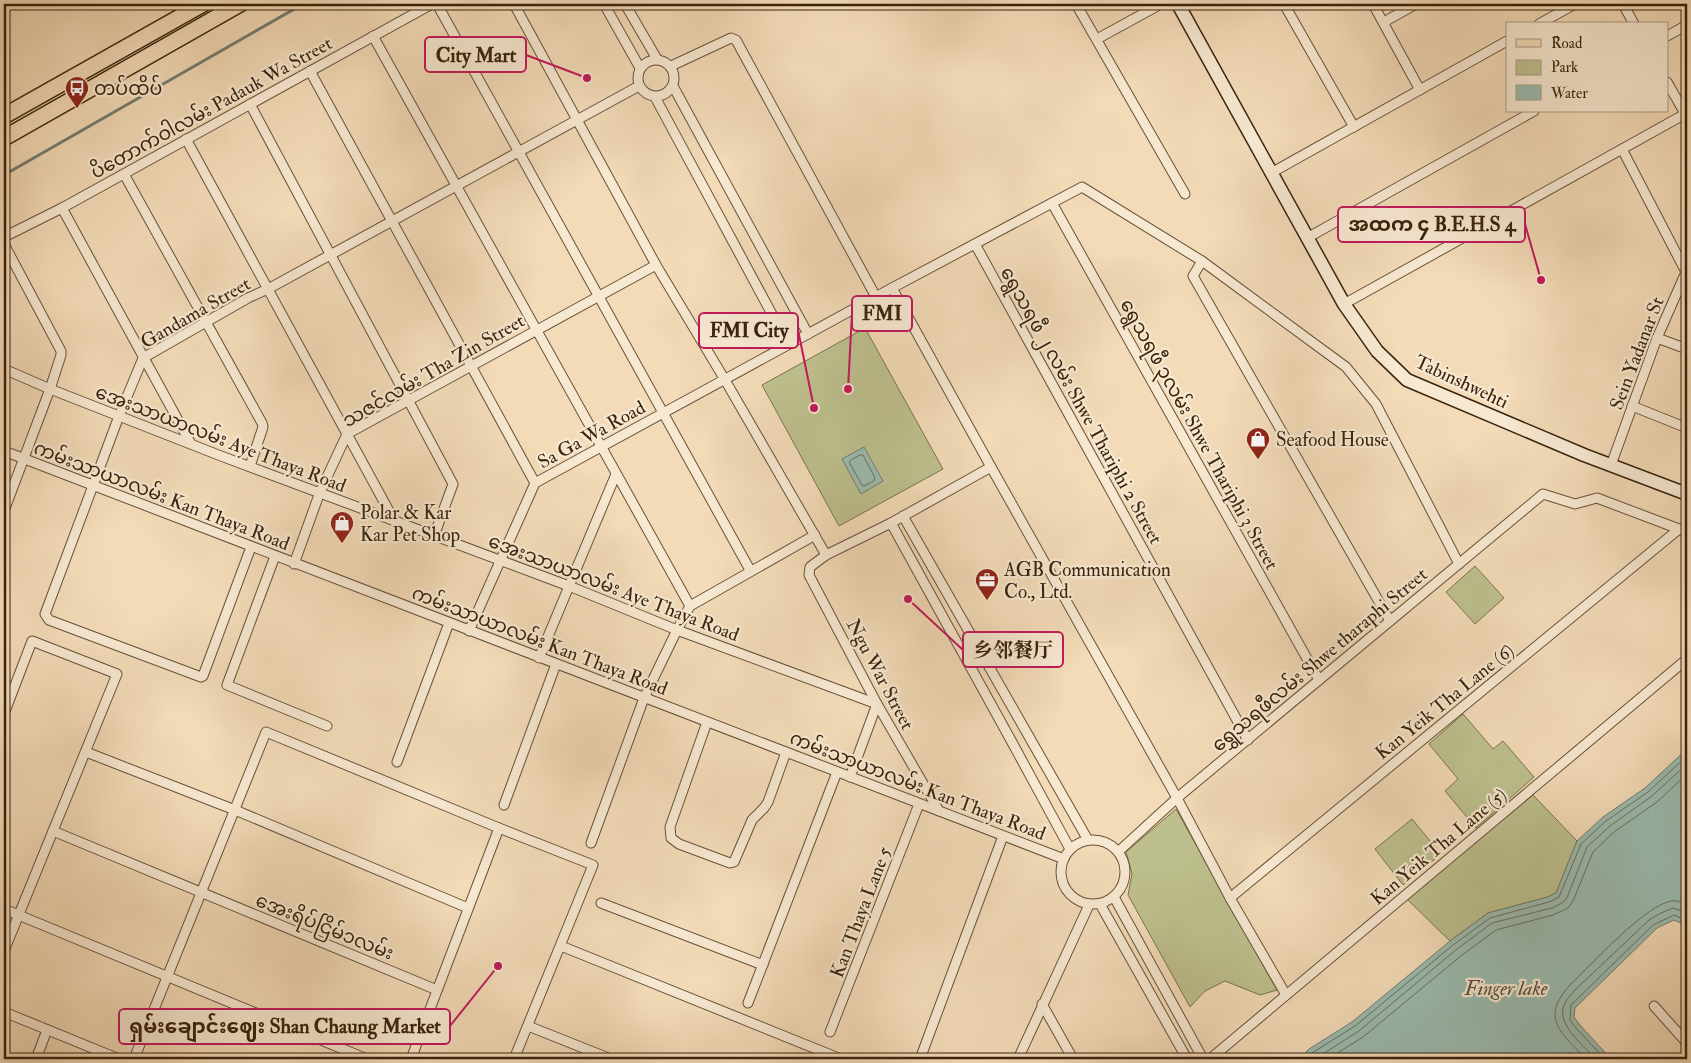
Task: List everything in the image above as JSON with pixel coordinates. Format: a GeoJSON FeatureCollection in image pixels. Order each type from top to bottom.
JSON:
{"type":"FeatureCollection","features":[{"type":"Feature","properties":{"kind":"main road"},"geometry":{"type":"LineString","coordinates":[[4,116],[203,4]]}},
{"type":"Feature","properties":{"kind":"main road"},"geometry":{"type":"LineString","coordinates":[[4,138],[240,4]]}},
{"type":"Feature","properties":{"kind":"main road","name":"Tabinshwehti"},"geometry":{"type":"LineString","coordinates":[[1178,4],[1344,304],[1377,351],[1407,380],[1584,455],[1687,494]]}},
{"type":"Feature","properties":{"kind":"street","name":"ပိတောက်ဝါလမ်း Padauk Wa Street"},"geometry":{"type":"LineString","coordinates":[[4,237],[62,208],[432,4]]}},
{"type":"Feature","properties":{"kind":"street"},"geometry":{"type":"LineString","coordinates":[[437,4],[750,570]]}},
{"type":"Feature","properties":{"kind":"street"},"geometry":{"type":"LineString","coordinates":[[514,4],[656,265],[826,555],[891,524],[991,467]]}},
{"type":"Feature","properties":{"kind":"street"},"geometry":{"type":"LineString","coordinates":[[604,4],[640,68]]}},
{"type":"Feature","properties":{"kind":"street"},"geometry":{"type":"LineString","coordinates":[[625,4],[657,59]]}},
{"type":"Feature","properties":{"kind":"street"},"geometry":{"type":"LineString","coordinates":[[1076,4],[1185,194]]}},
{"type":"Feature","properties":{"kind":"street"},"geometry":{"type":"LineString","coordinates":[[1097,39],[1161,4]]}},
{"type":"Feature","properties":{"kind":"street"},"geometry":{"type":"LineString","coordinates":[[1284,4],[1354,127]]}},
{"type":"Feature","properties":{"kind":"street"},"geometry":{"type":"LineString","coordinates":[[1373,4],[1420,90]]}},
{"type":"Feature","properties":{"kind":"street"},"geometry":{"type":"LineString","coordinates":[[1384,22],[1416,4]]}},
{"type":"Feature","properties":{"kind":"street"},"geometry":{"type":"LineString","coordinates":[[1543,22],[1575,4]]}},
{"type":"Feature","properties":{"kind":"street"},"geometry":{"type":"LineString","coordinates":[[1623,4],[1633,22]]}},
{"type":"Feature","properties":{"kind":"street"},"geometry":{"type":"LineString","coordinates":[[1668,35],[1687,25]]}},
{"type":"Feature","properties":{"kind":"street"},"geometry":{"type":"LineString","coordinates":[[373,36],[690,606]]}},
{"type":"Feature","properties":{"kind":"street"},"geometry":{"type":"LineString","coordinates":[[671,66],[732,38],[736,40],[876,297]]}},
{"type":"Feature","properties":{"kind":"street"},"geometry":{"type":"LineString","coordinates":[[1272,173],[1506,42]]}},
{"type":"Feature","properties":{"kind":"street"},"geometry":{"type":"LineString","coordinates":[[788,344],[655,97],[646,94],[639,86],[637,77],[640,68],[657,59],[665,61],[671,66],[675,76],[673,86],[808,334]]}},
{"type":"Feature","properties":{"kind":"street"},"geometry":{"type":"LineString","coordinates":[[310,71],[535,483]]}},
{"type":"Feature","properties":{"kind":"street"},"geometry":{"type":"LineString","coordinates":[[1344,304],[1686,115],[1668,84]]}},
{"type":"Feature","properties":{"kind":"street"},"geometry":{"type":"LineString","coordinates":[[456,186],[639,86]]}},
{"type":"Feature","properties":{"kind":"street"},"geometry":{"type":"LineString","coordinates":[[655,97],[673,86]]}},
{"type":"Feature","properties":{"kind":"street"},"geometry":{"type":"LineString","coordinates":[[250,104],[332,254],[453,484],[434,536]]}},
{"type":"Feature","properties":{"kind":"street"},"geometry":{"type":"LineString","coordinates":[[1307,238],[1532,112]]}},
{"type":"Feature","properties":{"kind":"street"},"geometry":{"type":"LineString","coordinates":[[186,139],[395,522]]}},
{"type":"Feature","properties":{"kind":"street","name":"Sein Yadanar St"},"geometry":{"type":"LineString","coordinates":[[1611,465],[1657,338],[1687,272],[1622,149]]}},
{"type":"Feature","properties":{"kind":"street"},"geometry":{"type":"LineString","coordinates":[[124,174],[262,423],[263,427],[250,466]]}},
{"type":"Feature","properties":{"kind":"street","name":"Gandama Street"},"geometry":{"type":"LineString","coordinates":[[251,547],[204,676],[201,677],[49,620],[45,614],[118,416],[143,358],[248,298],[268,289],[456,186]]}},
{"type":"Feature","properties":{"kind":"street","name":"Sa Ga Wa Road"},"geometry":{"type":"LineString","coordinates":[[469,631],[535,483],[788,344],[1082,187],[1202,261]]}},
{"type":"Feature","properties":{"kind":"street","name":"ရွေသရဖီ ၃လမ်း Shwe Thariphi 3 Street"},"geometry":{"type":"LineString","coordinates":[[1052,203],[1319,680]]}},
{"type":"Feature","properties":{"kind":"street"},"geometry":{"type":"LineString","coordinates":[[62,208],[191,444]]}},
{"type":"Feature","properties":{"kind":"street"},"geometry":{"type":"LineString","coordinates":[[4,244],[61,351],[50,390],[4,511]]}},
{"type":"Feature","properties":{"kind":"street","name":"ရွေသရဖီ ၂ လမ်း Shwe Thariphi 2 Street"},"geometry":{"type":"LineString","coordinates":[[975,244],[1248,740]]}},
{"type":"Feature","properties":{"kind":"street"},"geometry":{"type":"LineString","coordinates":[[1390,621],[1193,276],[1202,261],[1346,367],[1376,404],[1459,564]]}},
{"type":"Feature","properties":{"kind":"street","name":"သဇင်လမ်း Tha Zin Street"},"geometry":{"type":"LineString","coordinates":[[294,564],[320,492],[347,434],[656,265]]}},
{"type":"Feature","properties":{"kind":"street"},"geometry":{"type":"LineString","coordinates":[[892,288],[1177,798],[1230,898],[1286,995]]}},
{"type":"Feature","properties":{"kind":"street"},"geometry":{"type":"LineString","coordinates":[[1657,338],[1687,349]]}},
{"type":"Feature","properties":{"kind":"street","name":"အေးသာယာလမ်း Aye Thaya Road"},"geometry":{"type":"LineString","coordinates":[[4,370],[50,390],[395,522],[569,586],[677,630],[877,704]]}},
{"type":"Feature","properties":{"kind":"street"},"geometry":{"type":"LineString","coordinates":[[1632,406],[1687,428]]}},
{"type":"Feature","properties":{"kind":"street","name":"ကမ်းသာယာလမ်း Kan Thaya Road"},"geometry":{"type":"LineString","coordinates":[[4,451],[1064,859]]}},
{"type":"Feature","properties":{"kind":"street"},"geometry":{"type":"LineString","coordinates":[[539,658],[616,474]]}},
{"type":"Feature","properties":{"kind":"street","name":"ရွှေသရဖီလမ်း Shwe tharaphi Street"},"geometry":{"type":"LineString","coordinates":[[1119,851],[1177,798],[1543,494],[1575,504],[1597,498],[1683,531]]}},
{"type":"Feature","properties":{"kind":"street"},"geometry":{"type":"LineString","coordinates":[[903,516],[1088,840]]}},
{"type":"Feature","properties":{"kind":"street"},"geometry":{"type":"LineString","coordinates":[[891,524],[1070,849]]}},
{"type":"Feature","properties":{"kind":"street","name":"Kan Yeik Tha Lane (6)"},"geometry":{"type":"LineString","coordinates":[[1230,898],[1683,531]]}},
{"type":"Feature","properties":{"kind":"street"},"geometry":{"type":"LineString","coordinates":[[591,843],[644,698],[690,606],[750,570],[815,535]]}},
{"type":"Feature","properties":{"kind":"street","name":"Ngu War Street"},"geometry":{"type":"LineString","coordinates":[[826,555],[810,567],[809,575],[877,704],[939,811]]}},
{"type":"Feature","properties":{"kind":"street"},"geometry":{"type":"LineString","coordinates":[[275,556],[227,685],[328,726]]}},
{"type":"Feature","properties":{"kind":"street"},"geometry":{"type":"LineString","coordinates":[[397,762],[449,623]]}},
{"type":"Feature","properties":{"kind":"street"},"geometry":{"type":"LineString","coordinates":[[4,714],[32,641],[117,674],[4,952]]}},
{"type":"Feature","properties":{"kind":"street","name":"Kan Yeik Tha Lane (5)"},"geometry":{"type":"LineString","coordinates":[[1210,1059],[1687,659]]}},
{"type":"Feature","properties":{"kind":"street"},"geometry":{"type":"LineString","coordinates":[[504,805],[556,664]]}},
{"type":"Feature","properties":{"kind":"street"},"geometry":{"type":"LineString","coordinates":[[850,777],[877,704]]}},
{"type":"Feature","properties":{"kind":"street"},"geometry":{"type":"LineString","coordinates":[[707,722],[670,827],[671,838],[679,844],[725,862],[734,862],[752,820],[768,802],[786,752]]}},
{"type":"Feature","properties":{"kind":"street"},"geometry":{"type":"LineString","coordinates":[[134,1059],[266,732],[593,865],[514,1059]]}},
{"type":"Feature","properties":{"kind":"street"},"geometry":{"type":"LineString","coordinates":[[86,752],[235,810],[468,908]]}},
{"type":"Feature","properties":{"kind":"street"},"geometry":{"type":"LineString","coordinates":[[748,1002],[837,772]]}},
{"type":"Feature","properties":{"kind":"street","name":"Kan Thaya Lane 5"},"geometry":{"type":"LineString","coordinates":[[830,1032],[919,804]]}},
{"type":"Feature","properties":{"kind":"street"},"geometry":{"type":"LineString","coordinates":[[411,1059],[499,828]]}},
{"type":"Feature","properties":{"kind":"street","name":"အေးရိပ်ငြိမ်၁လမ်း"},"geometry":{"type":"LineString","coordinates":[[53,831],[437,990]]}},
{"type":"Feature","properties":{"kind":"street"},"geometry":{"type":"LineString","coordinates":[[920,1059],[1002,836]]}},
{"type":"Feature","properties":{"kind":"street"},"geometry":{"type":"LineString","coordinates":[[1088,840],[1100,840],[1110,844],[1119,851],[1126,866],[1126,878],[1121,889],[1114,897],[1100,904],[1089,905],[1078,901],[1069,894],[1063,884],[1061,873],[1064,859],[1070,849],[1082,841],[1088,840]]}},
{"type":"Feature","properties":{"kind":"street"},"geometry":{"type":"LineString","coordinates":[[1114,897],[1204,1059]]}},
{"type":"Feature","properties":{"kind":"street"},"geometry":{"type":"LineString","coordinates":[[601,903],[763,965]]}},
{"type":"Feature","properties":{"kind":"street"},"geometry":{"type":"LineString","coordinates":[[1100,904],[1187,1059]]}},
{"type":"Feature","properties":{"kind":"street"},"geometry":{"type":"LineString","coordinates":[[1018,1059],[1089,905]]}},
{"type":"Feature","properties":{"kind":"street"},"geometry":{"type":"LineString","coordinates":[[4,909],[367,1059]]}},
{"type":"Feature","properties":{"kind":"street"},"geometry":{"type":"LineString","coordinates":[[561,946],[821,1055],[841,1059]]}},
{"type":"Feature","properties":{"kind":"street"},"geometry":{"type":"LineString","coordinates":[[1042,1004],[1074,1059]]}},
{"type":"Feature","properties":{"kind":"street"},"geometry":{"type":"LineString","coordinates":[[1654,1006],[1687,1044]]}},
{"type":"Feature","properties":{"kind":"street"},"geometry":{"type":"LineString","coordinates":[[4,1012],[119,1059]]}},
{"type":"Feature","properties":{"kind":"street"},"geometry":{"type":"LineString","coordinates":[[528,1026],[611,1059]]}},
{"type":"Feature","properties":{"kind":"street"},"geometry":{"type":"LineString","coordinates":[[36,1059],[47,1030]]}},
{"type":"Feature","properties":{"kind":"green space"},"geometry":{"type":"Polygon","coordinates":[[[865,328],[943,469],[839,526],[762,385],[865,328]]]}},
{"type":"Feature","properties":{"kind":"green space"},"geometry":{"type":"Polygon","coordinates":[[[1475,566],[1504,598],[1475,624],[1446,592],[1475,566]]]}},
{"type":"Feature","properties":{"kind":"green space"},"geometry":{"type":"Polygon","coordinates":[[[1463,714],[1493,749],[1503,741],[1534,777],[1476,828],[1445,791],[1458,779],[1429,744],[1463,714]]]}},
{"type":"Feature","properties":{"kind":"green space"},"geometry":{"type":"Polygon","coordinates":[[[1533,795],[1577,841],[1556,893],[1548,897],[1488,913],[1450,941],[1407,899],[1533,795]]]}},
{"type":"Feature","properties":{"kind":"green space"},"geometry":{"type":"Polygon","coordinates":[[[1176,809],[1277,990],[1260,995],[1225,981],[1205,991],[1190,1007],[1128,895],[1132,874],[1126,852],[1176,809]]]}},
{"type":"Feature","properties":{"kind":"green space"},"geometry":{"type":"Polygon","coordinates":[[[1412,819],[1441,854],[1403,885],[1375,849],[1412,819]]]}},
{"type":"Feature","properties":{"kind":"water"},"geometry":{"type":"Polygon","coordinates":[[[864,447],[883,481],[861,494],[842,459],[864,447]]]}},
{"type":"Feature","properties":{"kind":"water","name":"Finger lake"},"geometry":{"type":"Polygon","coordinates":[[[1687,749],[1687,929],[1683,924],[1674,920],[1657,928],[1575,1008],[1574,1017],[1611,1059],[1302,1059],[1301,1057],[1309,1049],[1352,1022],[1450,941],[1488,913],[1548,897],[1556,893],[1577,841],[1603,817],[1645,788],[1687,749]]]}},
{"type":"Feature","properties":{"kind":"waterway"},"geometry":{"type":"LineString","coordinates":[[4,175],[303,4]]}},
{"type":"Feature","properties":{"kind":"place","name":"City Mart"},"geometry":{"type":"Point","coordinates":[587,78]}},
{"type":"Feature","properties":{"kind":"place","name":"တပ်ထိပ်"},"geometry":{"type":"Point","coordinates":[77,109]}},
{"type":"Feature","properties":{"kind":"place","name":"အထက ၄ B.E.H.S 4"},"geometry":{"type":"Point","coordinates":[1541,280]}},
{"type":"Feature","properties":{"kind":"place","name":"FMI"},"geometry":{"type":"Point","coordinates":[848,389]}},
{"type":"Feature","properties":{"kind":"place","name":"FMI City"},"geometry":{"type":"Point","coordinates":[814,408]}},
{"type":"Feature","properties":{"kind":"place","name":"Seafood House"},"geometry":{"type":"Point","coordinates":[1258,460]}},
{"type":"Feature","properties":{"kind":"place","name":"Polar & Kar Kar Pet Shop"},"geometry":{"type":"Point","coordinates":[342,544]}},
{"type":"Feature","properties":{"kind":"place","name":"乡邻餐厅"},"geometry":{"type":"Point","coordinates":[908,599]}},
{"type":"Feature","properties":{"kind":"place","name":"AGB Communication Co., Ltd."},"geometry":{"type":"Point","coordinates":[987,601]}},
{"type":"Feature","properties":{"kind":"place","name":"ရှမ်းချောင်းဈေး Shan Chaung Market"},"geometry":{"type":"Point","coordinates":[498,966]}}]}
